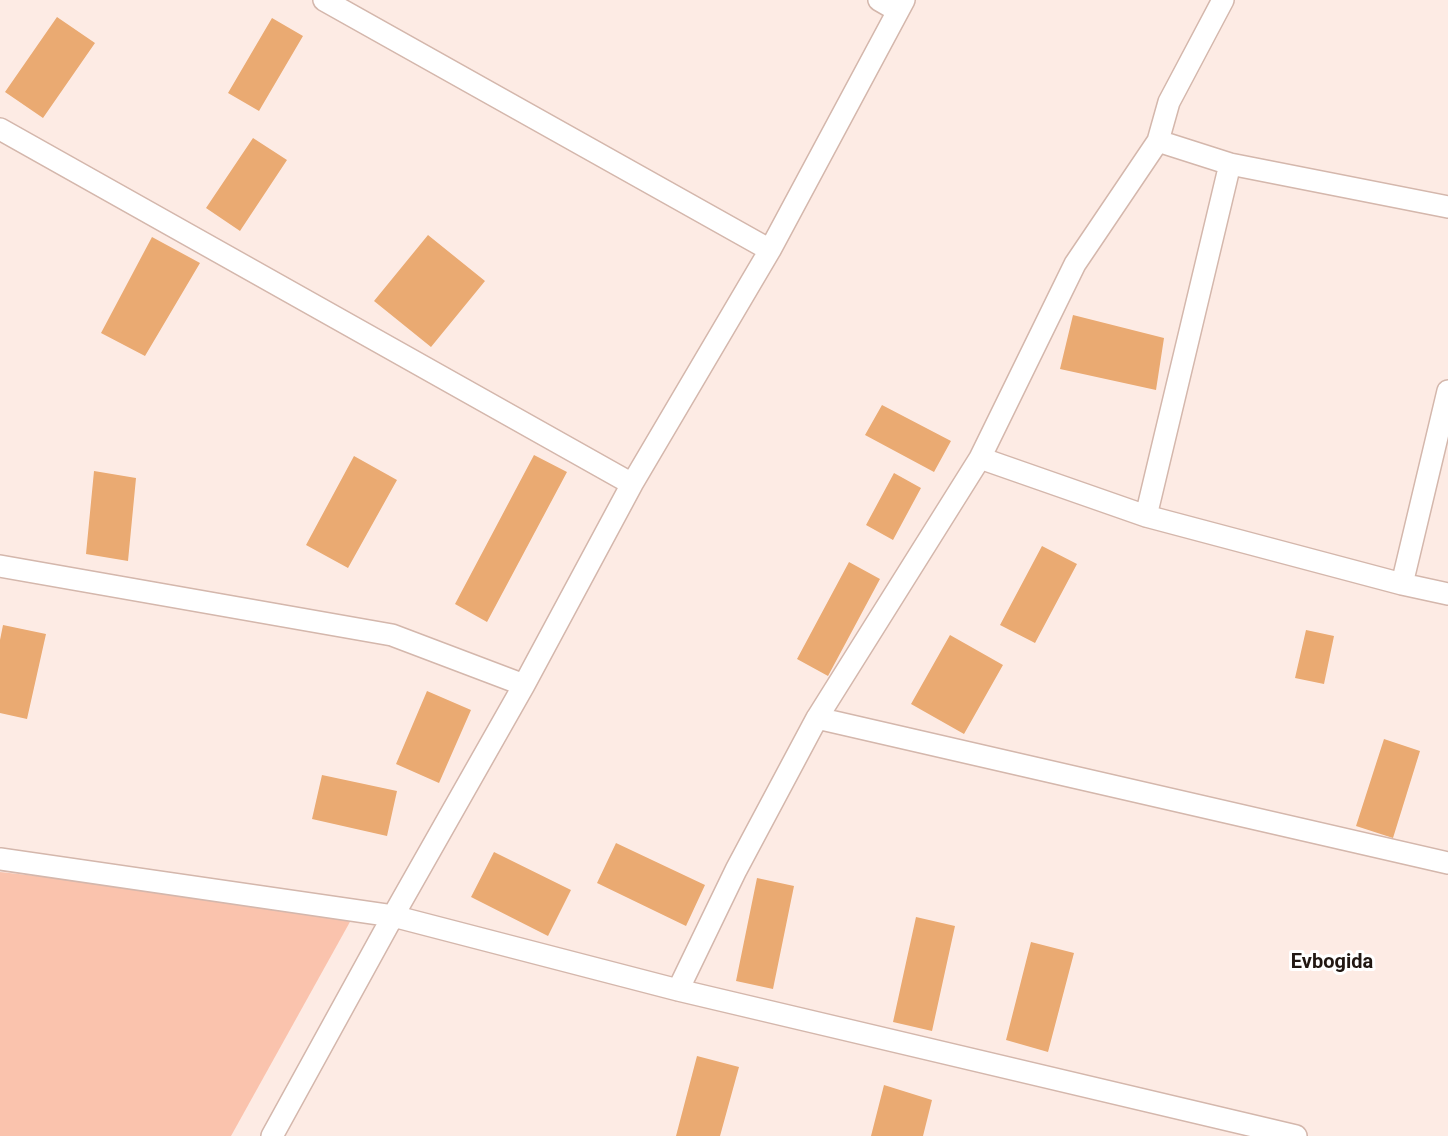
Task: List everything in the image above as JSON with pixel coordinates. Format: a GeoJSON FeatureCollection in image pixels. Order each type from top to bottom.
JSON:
{"type":"FeatureCollection","features":[{"type":"Feature","properties":{"kind":"street"},"geometry":{"type":"LineString","coordinates":[[324,0],[770,250]]}},
{"type":"Feature","properties":{"kind":"street"},"geometry":{"type":"LineString","coordinates":[[272,1136],[524,685],[632,484],[770,250],[901,5],[879,0]]}},
{"type":"Feature","properties":{"kind":"street"},"geometry":{"type":"LineString","coordinates":[[678,990],[736,870],[817,718],[980,458],[1075,264],[1158,141],[1169,102],[1223,0]]}},
{"type":"Feature","properties":{"kind":"street"},"geometry":{"type":"LineString","coordinates":[[0,129],[632,484]]}},
{"type":"Feature","properties":{"kind":"street"},"geometry":{"type":"LineString","coordinates":[[1158,141],[1230,164],[1448,207]]}},
{"type":"Feature","properties":{"kind":"street"},"geometry":{"type":"LineString","coordinates":[[1146,516],[1230,164]]}},
{"type":"Feature","properties":{"kind":"street"},"geometry":{"type":"LineString","coordinates":[[1402,584],[1448,391]]}},
{"type":"Feature","properties":{"kind":"street"},"geometry":{"type":"LineString","coordinates":[[980,458],[1146,516],[1402,584],[1448,594]]}},
{"type":"Feature","properties":{"kind":"street"},"geometry":{"type":"LineString","coordinates":[[0,566],[392,634],[524,685]]}},
{"type":"Feature","properties":{"kind":"street"},"geometry":{"type":"LineString","coordinates":[[817,718],[1448,863]]}},
{"type":"Feature","properties":{"kind":"street"},"geometry":{"type":"LineString","coordinates":[[0,859],[393,916],[678,990],[1296,1136]]}},
{"type":"Feature","properties":{"kind":"shaded area"},"geometry":{"type":"Polygon","coordinates":[[[0,872],[356,911],[231,1136],[0,1136],[0,872]]]}},
{"type":"Feature","properties":{"kind":"building"},"geometry":{"type":"Polygon","coordinates":[[[57,17],[95,43],[43,118],[5,92],[57,17]]]}},
{"type":"Feature","properties":{"kind":"building"},"geometry":{"type":"Polygon","coordinates":[[[272,18],[303,36],[259,111],[228,93],[272,18]]]}},
{"type":"Feature","properties":{"kind":"building"},"geometry":{"type":"Polygon","coordinates":[[[253,138],[287,160],[240,231],[206,208],[253,138]]]}},
{"type":"Feature","properties":{"kind":"building"},"geometry":{"type":"Polygon","coordinates":[[[428,235],[485,281],[431,347],[374,301],[428,235]]]}},
{"type":"Feature","properties":{"kind":"building"},"geometry":{"type":"Polygon","coordinates":[[[152,237],[200,263],[145,356],[101,333],[152,237]]]}},
{"type":"Feature","properties":{"kind":"building"},"geometry":{"type":"Polygon","coordinates":[[[1073,315],[1164,338],[1156,390],[1060,369],[1073,315]]]}},
{"type":"Feature","properties":{"kind":"building"},"geometry":{"type":"Polygon","coordinates":[[[882,405],[951,441],[934,472],[865,435],[882,405]]]}},
{"type":"Feature","properties":{"kind":"building"},"geometry":{"type":"Polygon","coordinates":[[[534,455],[567,472],[487,622],[455,604],[534,455]]]}},
{"type":"Feature","properties":{"kind":"building"},"geometry":{"type":"Polygon","coordinates":[[[354,456],[397,480],[348,568],[306,545],[354,456]]]}},
{"type":"Feature","properties":{"kind":"building"},"geometry":{"type":"Polygon","coordinates":[[[94,471],[136,478],[128,561],[86,554],[94,471]]]}},
{"type":"Feature","properties":{"kind":"building"},"geometry":{"type":"Polygon","coordinates":[[[894,473],[921,488],[893,540],[866,525],[894,473]]]}},
{"type":"Feature","properties":{"kind":"building"},"geometry":{"type":"Polygon","coordinates":[[[1042,546],[1077,564],[1035,643],[1000,625],[1042,546]]]}},
{"type":"Feature","properties":{"kind":"building"},"geometry":{"type":"Polygon","coordinates":[[[849,562],[880,579],[828,676],[797,659],[849,562]]]}},
{"type":"Feature","properties":{"kind":"building"},"geometry":{"type":"Polygon","coordinates":[[[3,625],[46,634],[27,719],[0,713],[0,640],[3,625]]]}},
{"type":"Feature","properties":{"kind":"building"},"geometry":{"type":"Polygon","coordinates":[[[1306,630],[1334,636],[1324,684],[1295,678],[1306,630]]]}},
{"type":"Feature","properties":{"kind":"building"},"geometry":{"type":"Polygon","coordinates":[[[950,635],[1003,665],[964,734],[911,704],[950,635]]]}},
{"type":"Feature","properties":{"kind":"building"},"geometry":{"type":"Polygon","coordinates":[[[427,691],[471,710],[439,783],[396,764],[427,691]]]}},
{"type":"Feature","properties":{"kind":"building"},"geometry":{"type":"Polygon","coordinates":[[[1384,739],[1420,751],[1393,838],[1356,826],[1384,739]]]}},
{"type":"Feature","properties":{"kind":"building"},"geometry":{"type":"Polygon","coordinates":[[[322,775],[397,791],[387,836],[312,819],[322,775]]]}},
{"type":"Feature","properties":{"kind":"building"},"geometry":{"type":"Polygon","coordinates":[[[616,843],[705,885],[686,926],[597,883],[616,843]]]}},
{"type":"Feature","properties":{"kind":"building"},"geometry":{"type":"Polygon","coordinates":[[[494,852],[571,890],[548,936],[471,897],[494,852]]]}},
{"type":"Feature","properties":{"kind":"building"},"geometry":{"type":"Polygon","coordinates":[[[757,878],[794,886],[773,989],[736,981],[757,878]]]}},
{"type":"Feature","properties":{"kind":"building"},"geometry":{"type":"Polygon","coordinates":[[[916,917],[955,926],[932,1031],[893,1022],[916,917]]]}},
{"type":"Feature","properties":{"kind":"building"},"geometry":{"type":"Polygon","coordinates":[[[1031,942],[1074,953],[1048,1052],[1006,1040],[1031,942]]]}},
{"type":"Feature","properties":{"kind":"building"},"geometry":{"type":"Polygon","coordinates":[[[697,1056],[739,1067],[720,1136],[676,1136],[697,1056]]]}},
{"type":"Feature","properties":{"kind":"building"},"geometry":{"type":"Polygon","coordinates":[[[884,1085],[932,1100],[923,1136],[871,1136],[884,1085]]]}},
{"type":"Feature","properties":{"kind":"district","name":"Evbogida"},"geometry":{"type":"Point","coordinates":[1332,963]}}]}
